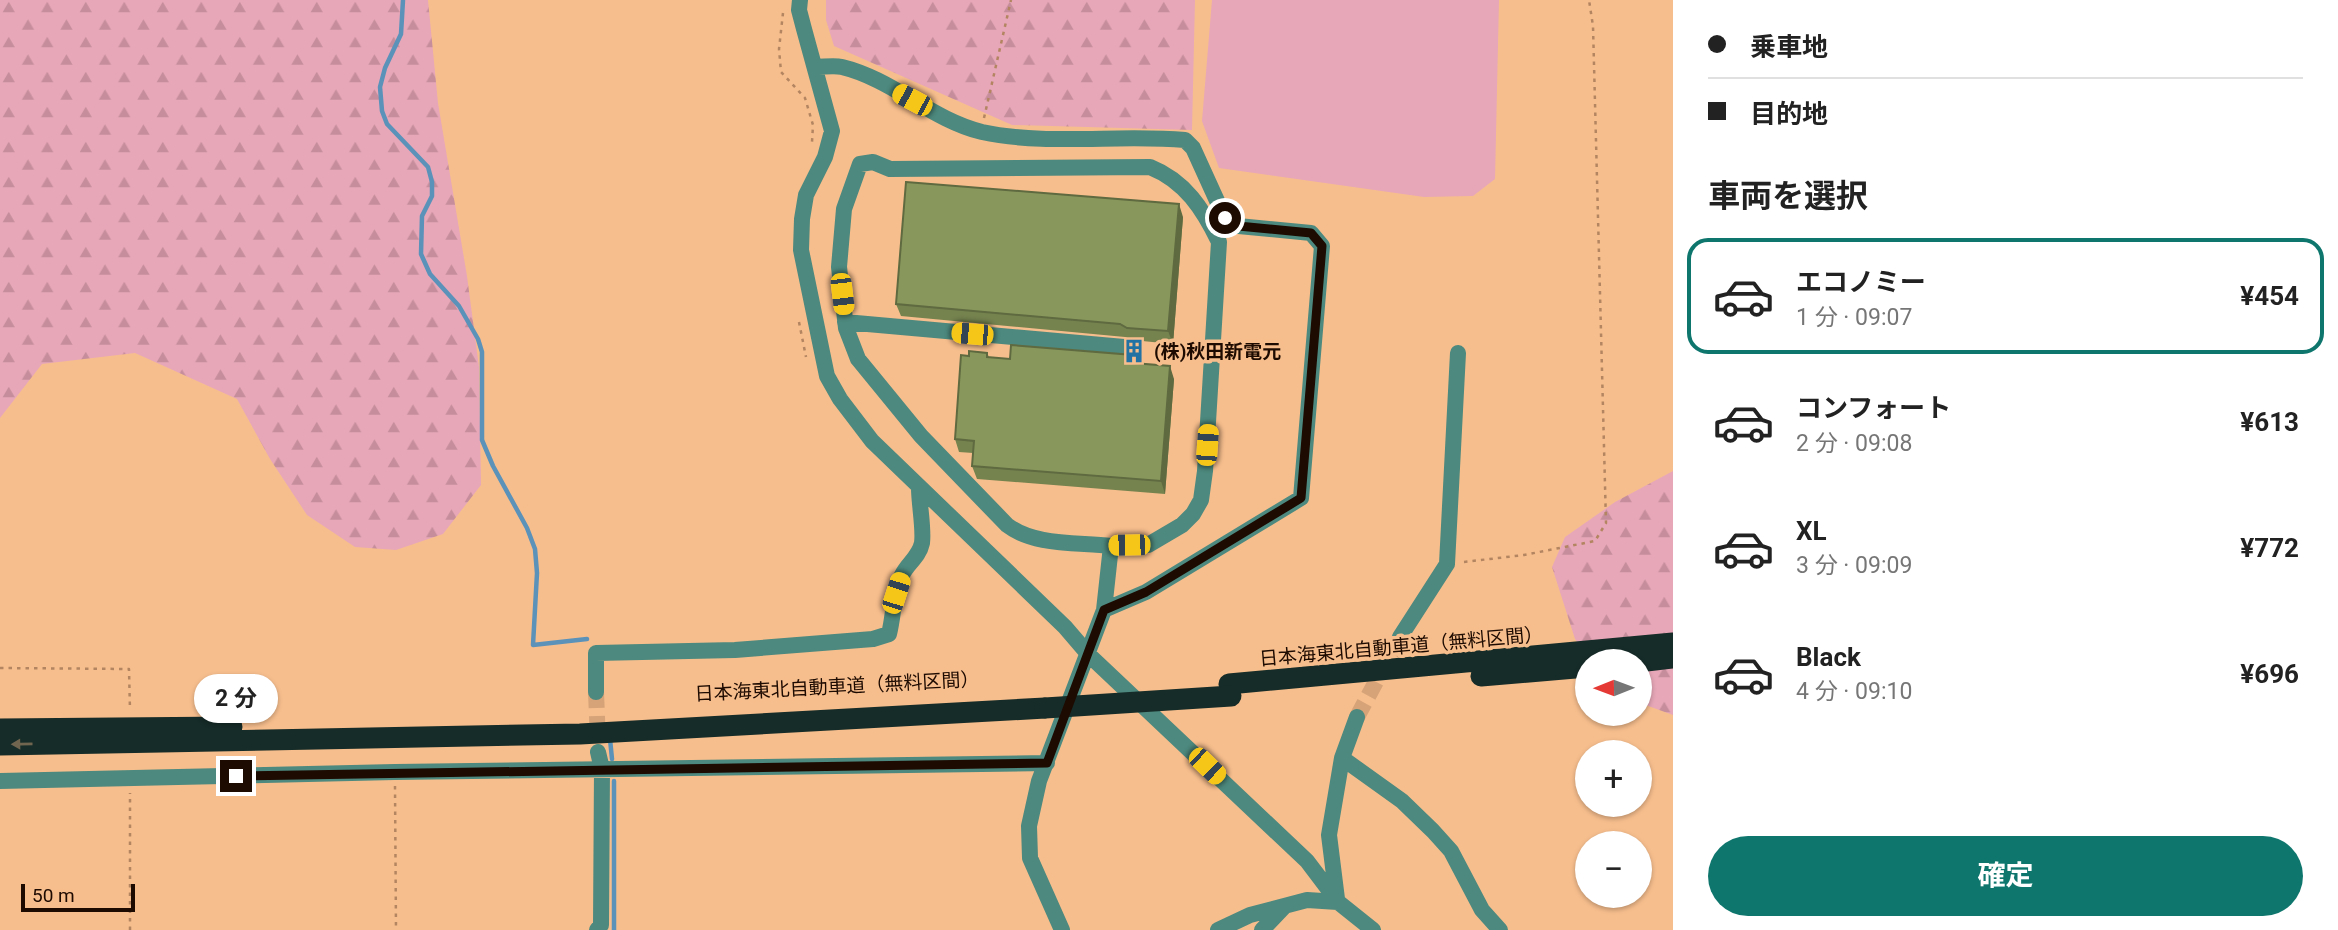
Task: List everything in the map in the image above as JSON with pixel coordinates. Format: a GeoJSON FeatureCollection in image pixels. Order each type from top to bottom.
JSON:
{"type":"FeatureCollection","features":[{"type":"Feature","properties":{"kind":"highway","name":"日本海東北自動車道（無料区間）"},"geometry":{"type":"LineString","coordinates":[[1230,690],[1673,643]]}},
{"type":"Feature","properties":{"kind":"highway"},"geometry":{"type":"LineString","coordinates":[[1652,660],[1673,658]]}},
{"type":"Feature","properties":{"kind":"highway","name":"日本海東北自動車道（無料区間）"},"geometry":{"type":"LineString","coordinates":[[0,745],[580,734],[1575,668]]}},
{"type":"Feature","properties":{"kind":"highway","name":"日本海東北自動車道（無料区間）"},"geometry":{"type":"LineString","coordinates":[[0,729],[412,724],[1044,704]]}},
{"type":"Feature","properties":{"kind":"street"},"geometry":{"type":"LineString","coordinates":[[800,0],[799,10],[832,131],[825,157],[806,195],[801,250],[827,376],[840,399],[872,441],[919,488],[1065,627],[1089,655],[1307,861],[1338,902],[1373,930]]}},
{"type":"Feature","properties":{"kind":"street"},"geometry":{"type":"LineString","coordinates":[[815,67],[839,66],[869,76],[956,123],[981,132],[1012,137],[1185,140],[1193,148],[1228,225],[1311,233],[1322,246],[1301,498],[1146,592],[1104,610]]}},
{"type":"Feature","properties":{"kind":"street"},"geometry":{"type":"LineString","coordinates":[[873,162],[890,169],[1150,167],[1188,190],[1207,217],[1219,242],[1201,500],[1194,514],[1182,525],[1148,545],[1111,546],[1033,538],[1019,534],[1007,525],[922,436],[858,359],[845,322],[839,267],[844,209],[860,164],[873,162]]}},
{"type":"Feature","properties":{"kind":"street"},"geometry":{"type":"LineString","coordinates":[[845,322],[1124,347]]}},
{"type":"Feature","properties":{"kind":"street"},"geometry":{"type":"LineString","coordinates":[[1400,638],[1447,564],[1458,353]]}},
{"type":"Feature","properties":{"kind":"street"},"geometry":{"type":"LineString","coordinates":[[596,692],[596,653],[735,649],[873,639],[889,634],[902,574],[919,553],[921,546],[919,488]]}},
{"type":"Feature","properties":{"kind":"street"},"geometry":{"type":"LineString","coordinates":[[1062,930],[1030,858],[1029,826],[1039,781],[1104,610],[1111,546]]}},
{"type":"Feature","properties":{"kind":"street"},"geometry":{"type":"LineString","coordinates":[[1338,902],[1329,835],[1342,758],[1357,718]]}},
{"type":"Feature","properties":{"kind":"street"},"geometry":{"type":"LineString","coordinates":[[597,930],[601,925],[602,769],[598,752]]}},
{"type":"Feature","properties":{"kind":"street"},"geometry":{"type":"LineString","coordinates":[[1342,758],[1402,801],[1433,831],[1451,851],[1482,910],[1500,930]]}},
{"type":"Feature","properties":{"kind":"street"},"geometry":{"type":"LineString","coordinates":[[0,781],[395,772],[1047,763]]}},
{"type":"Feature","properties":{"kind":"street"},"geometry":{"type":"LineString","coordinates":[[1218,930],[1250,915],[1307,900],[1338,902]]}},
{"type":"Feature","properties":{"kind":"street"},"geometry":{"type":"LineString","coordinates":[[1262,930],[1283,908]]}},
{"type":"Feature","properties":{"kind":"path"},"geometry":{"type":"LineString","coordinates":[[981,132],[1011,0]]}},
{"type":"Feature","properties":{"kind":"path"},"geometry":{"type":"LineString","coordinates":[[1447,564],[1524,555],[1595,541],[1606,523],[1593,26],[1589,0]]}},
{"type":"Feature","properties":{"kind":"path"},"geometry":{"type":"LineString","coordinates":[[0,668],[129,669],[130,710]]}},
{"type":"Feature","properties":{"kind":"path"},"geometry":{"type":"LineString","coordinates":[[395,772],[396,930]]}},
{"type":"Feature","properties":{"kind":"path"},"geometry":{"type":"LineString","coordinates":[[130,779],[130,930]]}},
{"type":"Feature","properties":{"kind":"green space"},"geometry":{"type":"Polygon","coordinates":[[[0,0],[428,0],[438,103],[467,276],[479,367],[481,485],[443,534],[396,550],[355,547],[307,515],[270,459],[237,399],[135,353],[42,364],[0,418],[0,0]]]}},
{"type":"Feature","properties":{"kind":"green space"},"geometry":{"type":"Polygon","coordinates":[[[826,0],[1195,0],[1192,130],[1012,125],[834,46],[826,20],[826,0]]]}},
{"type":"Feature","properties":{"kind":"green space"},"geometry":{"type":"Polygon","coordinates":[[[1212,0],[1499,0],[1495,179],[1473,196],[1424,197],[1219,168],[1202,121],[1212,0]]]}},
{"type":"Feature","properties":{"kind":"green space"},"geometry":{"type":"Polygon","coordinates":[[[1673,471],[1673,715],[1652,707],[1652,649],[1582,649],[1575,639],[1552,567],[1565,537],[1615,502],[1673,471]]]}},
{"type":"Feature","properties":{"kind":"building"},"geometry":{"type":"Polygon","coordinates":[[[906,182],[1179,204],[1168,331],[1127,328],[1120,324],[896,304],[906,182]]]}},
{"type":"Feature","properties":{"kind":"building"},"geometry":{"type":"Polygon","coordinates":[[[1011,345],[1133,355],[1133,363],[1170,366],[1161,481],[972,466],[974,441],[955,439],[961,355],[969,356],[969,351],[987,353],[987,357],[1010,359],[1011,345]]]}},
{"type":"Feature","properties":{"kind":"waterway"},"geometry":{"type":"LineString","coordinates":[[403,0],[401,34],[385,68],[380,87],[382,111],[387,124],[428,167],[432,196],[422,216],[421,254],[430,274],[459,306],[478,339],[482,352],[482,440],[535,549],[537,573],[533,645],[587,639]]}},
{"type":"Feature","properties":{"kind":"waterway"},"geometry":{"type":"LineString","coordinates":[[610,739],[612,759]]}},
{"type":"Feature","properties":{"kind":"waterway"},"geometry":{"type":"LineString","coordinates":[[614,781],[614,930]]}},
{"type":"Feature","properties":{"kind":"tunnel"},"geometry":{"type":"LineString","coordinates":[[1357,717],[1400,637]]}},
{"type":"Feature","properties":{"kind":"tunnel"},"geometry":{"type":"LineString","coordinates":[[596,692],[598,742]]}},
{"type":"Feature","properties":{"kind":"place","name":"(株)秋田新電元"},"geometry":{"type":"Point","coordinates":[1134,351]}},
{"type":"Feature","properties":{"kind":"route"},"geometry":{"type":"LineString","coordinates":[[236,776],[1047,763],[1104,610],[1146,592],[1301,498],[1322,246],[1311,233],[1228,225],[1225,218]]}}]}
